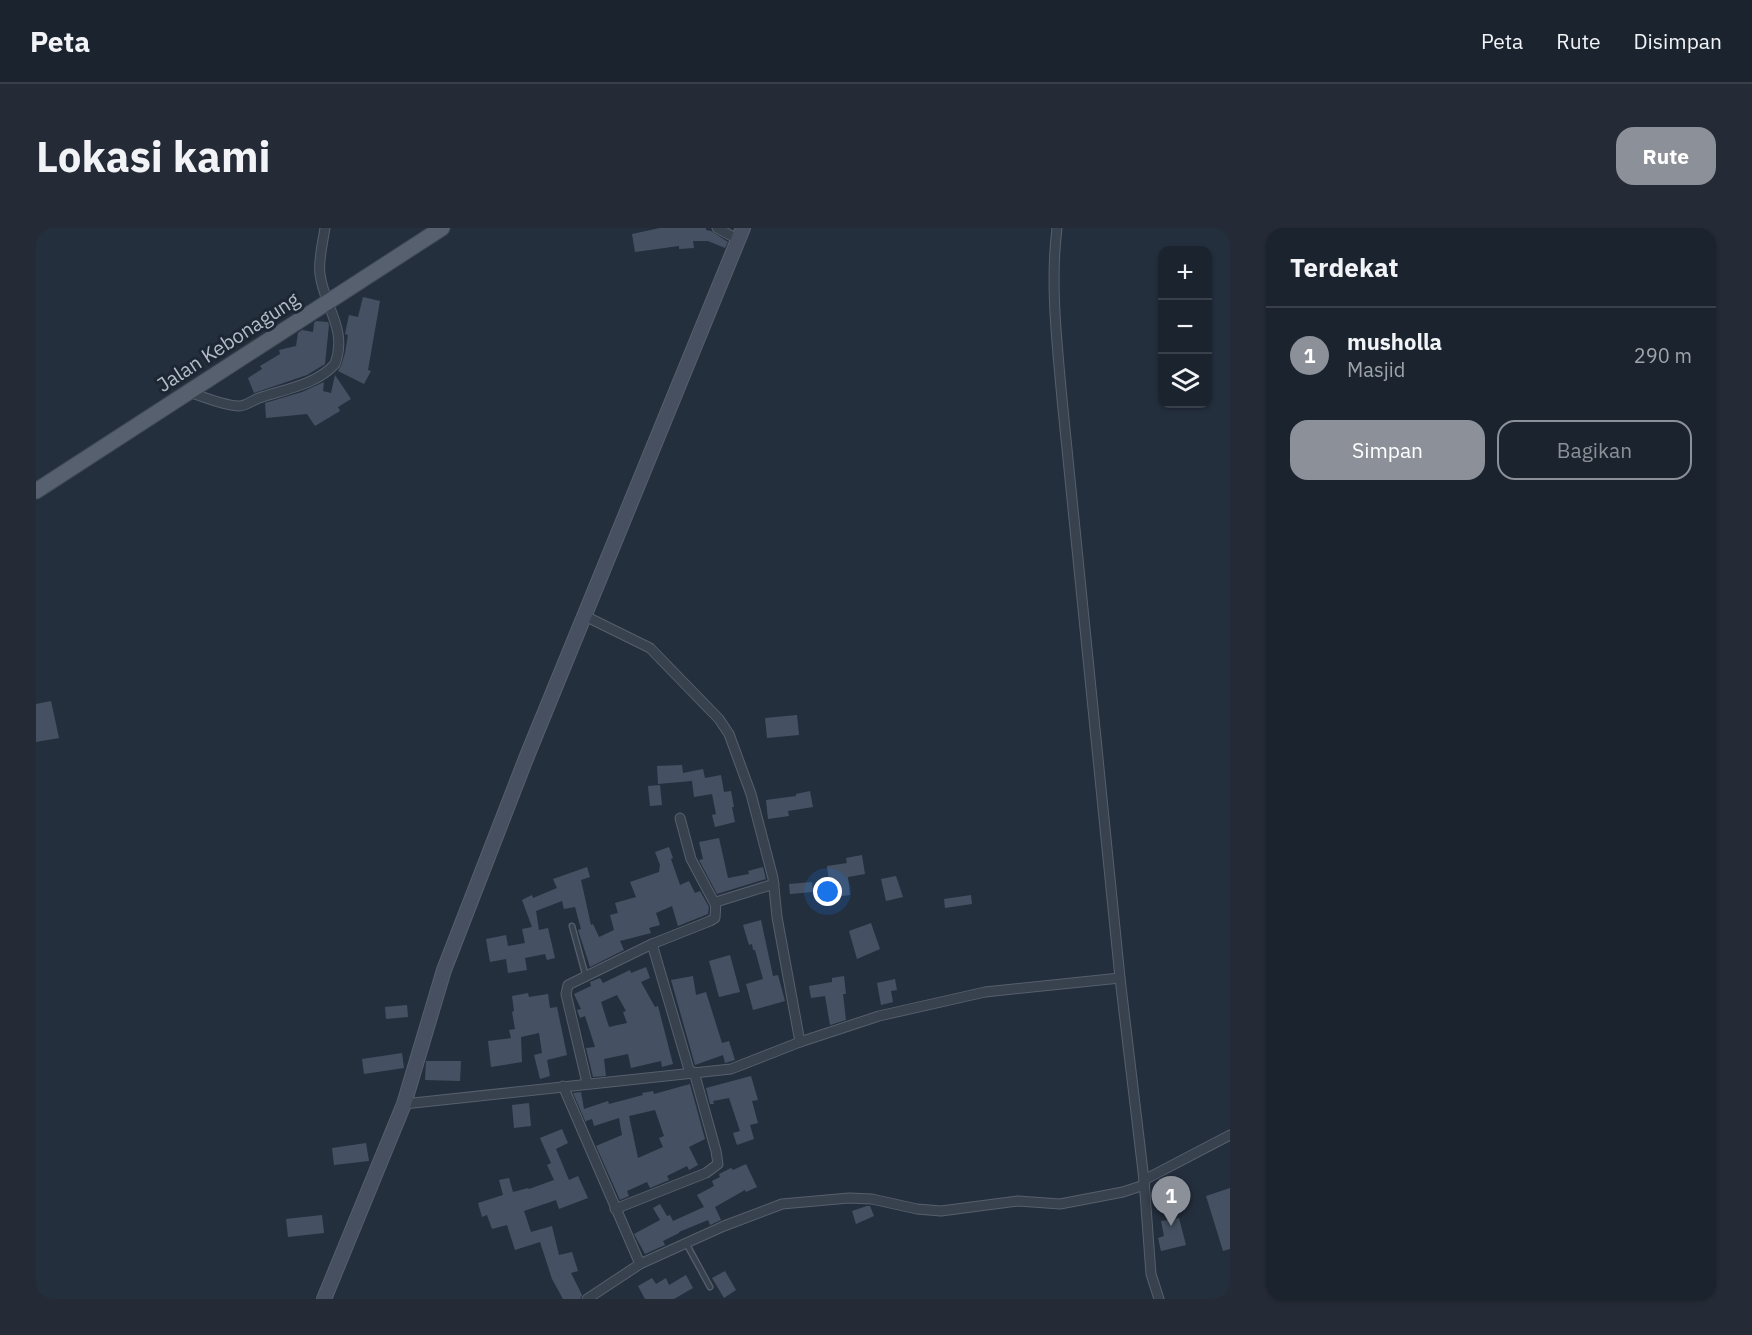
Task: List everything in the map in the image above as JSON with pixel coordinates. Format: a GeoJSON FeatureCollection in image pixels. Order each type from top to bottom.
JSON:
{"type":"FeatureCollection","features":[{"type":"Feature","properties":{"kind":"main road","name":"Jalan Kebonagung"},"geometry":{"type":"LineString","coordinates":[[36,491],[442,228]]}},
{"type":"Feature","properties":{"kind":"street"},"geometry":{"type":"LineString","coordinates":[[189,392],[239,406],[300,386],[331,369],[337,358],[339,340],[338,327],[320,275],[325,228]]}},
{"type":"Feature","properties":{"kind":"street"},"geometry":{"type":"LineString","coordinates":[[324,1299],[404,1104],[444,970],[527,756],[741,234],[717,228]]}},
{"type":"Feature","properties":{"kind":"street"},"geometry":{"type":"LineString","coordinates":[[1057,228],[1055,244],[1056,334],[1120,978],[1144,1183],[1151,1274],[1159,1299]]}},
{"type":"Feature","properties":{"kind":"street"},"geometry":{"type":"LineString","coordinates":[[585,616],[650,648],[719,719],[729,734],[742,766],[774,884],[777,917],[800,1042]]}},
{"type":"Feature","properties":{"kind":"street"},"geometry":{"type":"LineString","coordinates":[[587,1083],[566,994],[568,985],[652,944],[715,918],[715,904],[691,858],[680,818]]}},
{"type":"Feature","properties":{"kind":"street"},"geometry":{"type":"LineString","coordinates":[[715,904],[774,884]]}},
{"type":"Feature","properties":{"kind":"street"},"geometry":{"type":"LineString","coordinates":[[615,1209],[706,1173],[717,1164],[716,1151],[652,944]]}},
{"type":"Feature","properties":{"kind":"street"},"geometry":{"type":"LineString","coordinates":[[404,1104],[731,1069],[800,1042],[879,1016],[985,992],[1120,978]]}},
{"type":"Feature","properties":{"kind":"street"},"geometry":{"type":"LineString","coordinates":[[563,1086],[640,1264]]}},
{"type":"Feature","properties":{"kind":"street"},"geometry":{"type":"LineString","coordinates":[[587,1299],[640,1264],[782,1204],[849,1198],[872,1199],[932,1211],[1018,1201],[1060,1204],[1100,1197],[1144,1183],[1229,1135],[1230,1147]]}},
{"type":"Feature","properties":{"kind":"lane"},"geometry":{"type":"LineString","coordinates":[[572,926],[585,977]]}},
{"type":"Feature","properties":{"kind":"lane"},"geometry":{"type":"LineString","coordinates":[[686,1243],[710,1287]]}},
{"type":"Feature","properties":{"kind":"building"},"geometry":{"type":"Polygon","coordinates":[[[660,228],[706,228],[728,242],[725,248],[708,241],[693,241],[694,248],[679,249],[679,246],[635,252],[632,234],[660,228]]]}},
{"type":"Feature","properties":{"kind":"building"},"geometry":{"type":"Polygon","coordinates":[[[363,297],[380,301],[368,370],[371,371],[364,384],[338,371],[345,353],[348,335],[345,334],[349,315],[358,317],[363,297]]]}},
{"type":"Feature","properties":{"kind":"building"},"geometry":{"type":"Polygon","coordinates":[[[316,321],[328,322],[329,325],[325,364],[307,375],[254,393],[248,378],[262,369],[260,366],[280,354],[279,350],[296,346],[298,333],[302,330],[313,332],[316,321]]]}},
{"type":"Feature","properties":{"kind":"building"},"geometry":{"type":"Polygon","coordinates":[[[335,375],[351,399],[338,407],[340,411],[315,426],[307,414],[266,418],[265,403],[302,392],[324,382],[323,391],[331,393],[335,375]]]}},
{"type":"Feature","properties":{"kind":"building"},"geometry":{"type":"Polygon","coordinates":[[[51,701],[59,738],[36,742],[36,704],[51,701]]]}},
{"type":"Feature","properties":{"kind":"building"},"geometry":{"type":"Polygon","coordinates":[[[797,715],[799,735],[767,738],[765,718],[797,715]]]}},
{"type":"Feature","properties":{"kind":"building"},"geometry":{"type":"Polygon","coordinates":[[[682,765],[683,773],[703,769],[705,778],[721,775],[724,792],[731,791],[735,822],[715,827],[712,815],[716,814],[712,794],[694,797],[692,781],[658,784],[657,766],[682,765]]]}},
{"type":"Feature","properties":{"kind":"building"},"geometry":{"type":"Polygon","coordinates":[[[660,785],[662,805],[650,806],[648,786],[660,785]]]}},
{"type":"Feature","properties":{"kind":"building"},"geometry":{"type":"Polygon","coordinates":[[[810,791],[813,807],[788,811],[789,816],[768,819],[766,800],[796,796],[796,794],[810,791]]]}},
{"type":"Feature","properties":{"kind":"building"},"geometry":{"type":"Polygon","coordinates":[[[719,838],[728,878],[749,874],[748,871],[763,867],[766,879],[717,894],[699,860],[703,859],[699,842],[719,838]]]}},
{"type":"Feature","properties":{"kind":"building"},"geometry":{"type":"Polygon","coordinates":[[[669,847],[680,885],[689,881],[695,893],[700,891],[709,907],[708,914],[678,926],[672,906],[656,913],[660,925],[649,928],[651,933],[620,941],[624,950],[590,967],[578,930],[581,929],[575,907],[564,909],[562,901],[536,911],[539,930],[548,928],[555,958],[547,960],[545,954],[525,958],[527,970],[508,973],[506,959],[490,962],[486,939],[506,935],[508,946],[525,943],[522,929],[532,927],[522,900],[557,888],[553,879],[587,867],[590,877],[581,880],[591,925],[593,924],[599,937],[614,930],[610,915],[618,913],[615,903],[636,897],[630,882],[659,872],[660,865],[655,852],[669,847]]]}},
{"type":"Feature","properties":{"kind":"building"},"geometry":{"type":"Polygon","coordinates":[[[862,855],[865,874],[848,877],[850,895],[835,897],[833,881],[829,882],[827,866],[847,863],[846,858],[862,855]]]}},
{"type":"Feature","properties":{"kind":"building"},"geometry":{"type":"Polygon","coordinates":[[[896,876],[903,897],[886,901],[881,879],[896,876]]]}},
{"type":"Feature","properties":{"kind":"building"},"geometry":{"type":"Polygon","coordinates":[[[812,882],[813,892],[790,894],[789,884],[812,882]]]}},
{"type":"Feature","properties":{"kind":"building"},"geometry":{"type":"Polygon","coordinates":[[[971,895],[972,904],[945,908],[944,899],[971,895]]]}},
{"type":"Feature","properties":{"kind":"building"},"geometry":{"type":"Polygon","coordinates":[[[761,920],[773,976],[778,975],[785,1001],[753,1010],[746,984],[763,979],[755,950],[752,944],[749,945],[743,925],[761,920]]]}},
{"type":"Feature","properties":{"kind":"building"},"geometry":{"type":"Polygon","coordinates":[[[871,923],[880,949],[857,959],[849,931],[871,923]]]}},
{"type":"Feature","properties":{"kind":"building"},"geometry":{"type":"Polygon","coordinates":[[[730,955],[740,992],[719,997],[709,961],[730,955]]]}},
{"type":"Feature","properties":{"kind":"building"},"geometry":{"type":"Polygon","coordinates":[[[646,967],[650,978],[641,982],[655,1007],[658,1006],[673,1064],[662,1067],[661,1061],[631,1068],[628,1054],[604,1059],[606,1076],[593,1077],[586,1048],[595,1047],[585,1016],[580,1018],[577,1010],[581,1009],[574,994],[591,986],[590,982],[600,978],[603,983],[630,970],[631,973],[646,967]],[[617,995],[601,1002],[609,1027],[627,1023],[623,1012],[626,1011],[617,995]]]}},
{"type":"Feature","properties":{"kind":"building"},"geometry":{"type":"Polygon","coordinates":[[[693,976],[696,995],[706,992],[722,1043],[729,1041],[735,1060],[725,1063],[723,1055],[695,1065],[671,980],[693,976]]]}},
{"type":"Feature","properties":{"kind":"building"},"geometry":{"type":"Polygon","coordinates":[[[844,976],[846,994],[843,994],[846,1020],[830,1025],[825,996],[811,998],[809,986],[832,982],[832,978],[844,976]]]}},
{"type":"Feature","properties":{"kind":"building"},"geometry":{"type":"Polygon","coordinates":[[[895,979],[897,990],[891,991],[893,1002],[881,1005],[877,983],[895,979]]]}},
{"type":"Feature","properties":{"kind":"building"},"geometry":{"type":"Polygon","coordinates":[[[528,993],[529,997],[548,994],[550,1008],[557,1007],[567,1055],[547,1060],[550,1076],[540,1079],[534,1055],[542,1053],[539,1033],[521,1037],[522,1062],[491,1067],[488,1041],[511,1038],[509,1030],[515,1029],[512,996],[528,993]]]}},
{"type":"Feature","properties":{"kind":"building"},"geometry":{"type":"Polygon","coordinates":[[[407,1005],[408,1017],[386,1019],[385,1007],[407,1005]]]}},
{"type":"Feature","properties":{"kind":"building"},"geometry":{"type":"Polygon","coordinates":[[[402,1053],[404,1068],[364,1074],[362,1059],[402,1053]]]}},
{"type":"Feature","properties":{"kind":"building"},"geometry":{"type":"Polygon","coordinates":[[[426,1061],[461,1061],[460,1081],[425,1080],[426,1061]]]}},
{"type":"Feature","properties":{"kind":"building"},"geometry":{"type":"Polygon","coordinates":[[[751,1076],[758,1100],[752,1101],[758,1123],[750,1125],[754,1139],[737,1145],[733,1133],[740,1131],[729,1098],[713,1101],[714,1104],[710,1104],[706,1088],[751,1076]]]}},
{"type":"Feature","properties":{"kind":"building"},"geometry":{"type":"Polygon","coordinates":[[[690,1084],[705,1139],[689,1147],[698,1165],[689,1170],[687,1166],[667,1176],[669,1180],[650,1188],[647,1182],[627,1191],[629,1196],[620,1200],[596,1146],[622,1135],[619,1118],[594,1126],[592,1119],[586,1123],[573,1093],[581,1092],[584,1109],[608,1101],[609,1104],[643,1095],[642,1093],[653,1091],[654,1094],[690,1084]],[[655,1110],[629,1116],[638,1158],[663,1147],[659,1138],[664,1136],[655,1110]]]}},
{"type":"Feature","properties":{"kind":"building"},"geometry":{"type":"Polygon","coordinates":[[[529,1103],[531,1126],[514,1128],[512,1105],[529,1103]]]}},
{"type":"Feature","properties":{"kind":"building"},"geometry":{"type":"Polygon","coordinates":[[[562,1129],[568,1143],[556,1149],[569,1180],[578,1176],[588,1198],[559,1209],[556,1200],[524,1211],[531,1232],[552,1226],[559,1255],[572,1252],[578,1271],[571,1273],[582,1295],[580,1299],[563,1299],[552,1279],[540,1242],[515,1250],[507,1225],[492,1229],[487,1215],[482,1217],[478,1203],[503,1195],[499,1180],[509,1178],[513,1192],[554,1180],[547,1165],[551,1163],[540,1138],[562,1129]]]}},
{"type":"Feature","properties":{"kind":"building"},"geometry":{"type":"Polygon","coordinates":[[[366,1143],[369,1161],[334,1165],[332,1148],[366,1143]]]}},
{"type":"Feature","properties":{"kind":"building"},"geometry":{"type":"Polygon","coordinates":[[[746,1164],[757,1187],[746,1192],[745,1190],[715,1207],[721,1220],[710,1225],[708,1220],[679,1232],[663,1241],[665,1245],[645,1254],[634,1234],[660,1220],[653,1208],[660,1204],[673,1221],[704,1207],[697,1195],[714,1186],[712,1181],[720,1177],[719,1174],[746,1164]]]}},
{"type":"Feature","properties":{"kind":"building"},"geometry":{"type":"Polygon","coordinates":[[[1230,1188],[1230,1249],[1223,1251],[1206,1196],[1230,1188]]]}},
{"type":"Feature","properties":{"kind":"building"},"geometry":{"type":"Polygon","coordinates":[[[870,1206],[874,1216],[856,1224],[852,1211],[870,1206]]]}},
{"type":"Feature","properties":{"kind":"building"},"geometry":{"type":"Polygon","coordinates":[[[322,1215],[324,1233],[288,1237],[286,1219],[322,1215]]]}},
{"type":"Feature","properties":{"kind":"building"},"geometry":{"type":"Polygon","coordinates":[[[1179,1218],[1186,1245],[1161,1251],[1158,1238],[1164,1236],[1161,1221],[1179,1218]]]}},
{"type":"Feature","properties":{"kind":"building"},"geometry":{"type":"Polygon","coordinates":[[[725,1271],[736,1290],[724,1298],[712,1278],[725,1271]]]}},
{"type":"Feature","properties":{"kind":"building"},"geometry":{"type":"Polygon","coordinates":[[[686,1275],[693,1288],[674,1299],[645,1299],[638,1286],[652,1278],[656,1284],[666,1278],[669,1285],[686,1275]]]}},
{"type":"Feature","properties":{"kind":"place","name":"musholla"},"geometry":{"type":"Point","coordinates":[1171,1226]}}]}
